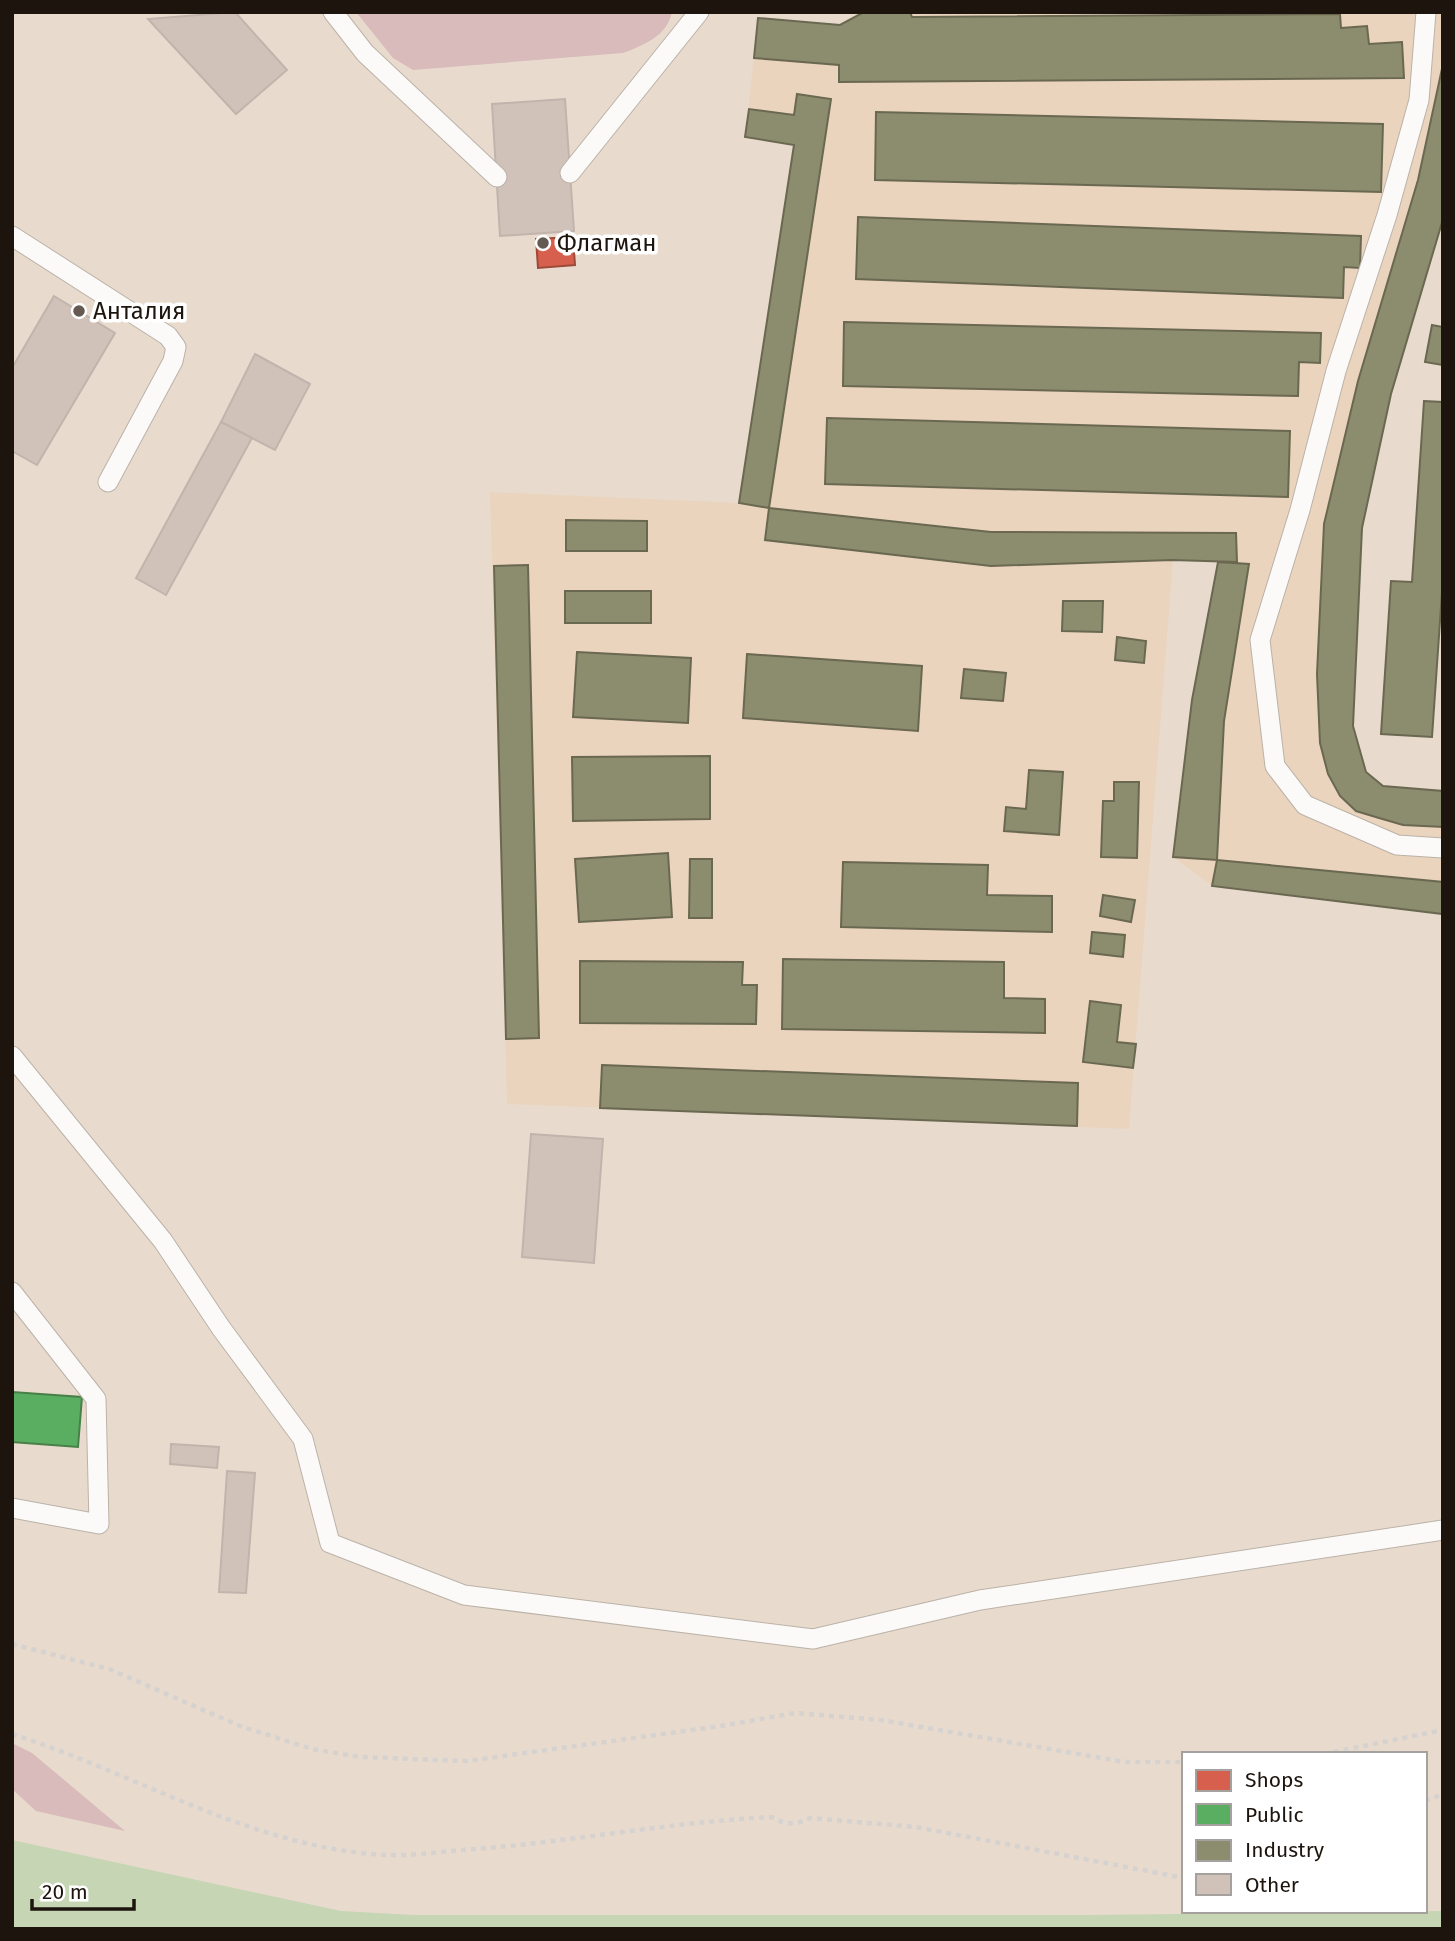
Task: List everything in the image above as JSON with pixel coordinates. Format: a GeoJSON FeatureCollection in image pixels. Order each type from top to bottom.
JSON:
{"type":"FeatureCollection","features":[{"type":"Feature","properties":{"kind":"lane"},"geometry":{"type":"LineString","coordinates":[[333,12],[365,53],[496,177]]}},
{"type":"Feature","properties":{"kind":"lane"},"geometry":{"type":"LineString","coordinates":[[570,173],[699,12]]}},
{"type":"Feature","properties":{"kind":"lane"},"geometry":{"type":"LineString","coordinates":[[1426,12],[1419,100],[1387,215],[1333,383],[1300,510],[1260,640],[1275,766],[1305,804],[1397,845],[1443,848]]}},
{"type":"Feature","properties":{"kind":"lane"},"geometry":{"type":"LineString","coordinates":[[12,236],[168,336],[176,347],[173,361],[108,482]]}},
{"type":"Feature","properties":{"kind":"lane"},"geometry":{"type":"LineString","coordinates":[[12,1056],[163,1241],[221,1328],[303,1439],[330,1543],[464,1595],[813,1639],[980,1601],[1443,1530]]}},
{"type":"Feature","properties":{"kind":"lane"},"geometry":{"type":"LineString","coordinates":[[12,1292],[96,1399],[99,1524],[12,1508]]}},
{"type":"Feature","properties":{"kind":"path"},"geometry":{"type":"LineString","coordinates":[[12,1644],[109,1670],[240,1726],[312,1748],[359,1757],[467,1761],[721,1726],[794,1713],[881,1720],[1125,1762],[1182,1762]]}},
{"type":"Feature","properties":{"kind":"path"},"geometry":{"type":"LineString","coordinates":[[1334,1752],[1443,1730]]}},
{"type":"Feature","properties":{"kind":"path"},"geometry":{"type":"LineString","coordinates":[[12,1734],[49,1746],[230,1822],[305,1843],[389,1855],[520,1846],[707,1820],[772,1817],[782,1823],[801,1823],[810,1818],[916,1827],[1182,1878]]}},
{"type":"Feature","properties":{"kind":"shaded area"},"geometry":{"type":"Polygon","coordinates":[[[356,12],[672,12],[660,33],[646,43],[623,53],[413,70],[393,58],[356,12]]]}},
{"type":"Feature","properties":{"kind":"shaded area"},"geometry":{"type":"Polygon","coordinates":[[[864,12],[1443,12],[1443,219],[1391,394],[1362,528],[1353,726],[1366,771],[1383,786],[1443,791],[1443,914],[1212,886],[1173,857],[1218,563],[1173,560],[1129,1129],[507,1104],[490,492],[739,503],[794,145],[745,137],[758,18],[840,25],[864,12]]]}},
{"type":"Feature","properties":{"kind":"shaded area"},"geometry":{"type":"Polygon","coordinates":[[[12,1743],[32,1753],[125,1831],[36,1811],[12,1789],[12,1743]]]}},
{"type":"Feature","properties":{"kind":"shaded area"},"geometry":{"type":"Polygon","coordinates":[[[12,1840],[341,1911],[414,1915],[1086,1915],[1443,1911],[1443,1929],[12,1929],[12,1840]]]}},
{"type":"Feature","properties":{"kind":"building: Shops"},"geometry":{"type":"Polygon","coordinates":[[[573,237],[575,265],[538,268],[536,239],[573,237]]]}},
{"type":"Feature","properties":{"kind":"building: Public"},"geometry":{"type":"Polygon","coordinates":[[[12,1392],[82,1397],[78,1447],[12,1442],[12,1392]]]}},
{"type":"Feature","properties":{"kind":"building: Industry"},"geometry":{"type":"Polygon","coordinates":[[[864,12],[910,12],[912,17],[1340,14],[1341,28],[1367,26],[1369,44],[1402,42],[1404,78],[839,82],[839,65],[754,58],[758,18],[840,25],[864,12]]]}},
{"type":"Feature","properties":{"kind":"building: Industry"},"geometry":{"type":"Polygon","coordinates":[[[1443,64],[1443,219],[1391,394],[1362,528],[1353,726],[1366,772],[1383,786],[1443,791],[1443,827],[1403,825],[1379,818],[1356,811],[1340,796],[1328,774],[1320,743],[1317,674],[1324,524],[1358,381],[1418,180],[1443,64]]]}},
{"type":"Feature","properties":{"kind":"building: Industry"},"geometry":{"type":"Polygon","coordinates":[[[797,94],[831,99],[769,508],[739,503],[794,145],[745,137],[749,109],[794,115],[797,94]]]}},
{"type":"Feature","properties":{"kind":"building: Industry"},"geometry":{"type":"Polygon","coordinates":[[[876,112],[1383,124],[1381,192],[875,180],[876,112]]]}},
{"type":"Feature","properties":{"kind":"building: Industry"},"geometry":{"type":"Polygon","coordinates":[[[858,217],[1361,236],[1360,268],[1344,267],[1343,298],[856,279],[858,217]]]}},
{"type":"Feature","properties":{"kind":"building: Industry"},"geometry":{"type":"Polygon","coordinates":[[[844,322],[1321,333],[1320,363],[1299,362],[1298,396],[843,386],[844,322]]]}},
{"type":"Feature","properties":{"kind":"building: Industry"},"geometry":{"type":"Polygon","coordinates":[[[1432,325],[1443,327],[1443,365],[1425,362],[1432,325]]]}},
{"type":"Feature","properties":{"kind":"building: Industry"},"geometry":{"type":"Polygon","coordinates":[[[1424,401],[1443,402],[1443,578],[1432,737],[1381,734],[1391,581],[1412,582],[1424,401]]]}},
{"type":"Feature","properties":{"kind":"building: Industry"},"geometry":{"type":"Polygon","coordinates":[[[827,418],[1290,431],[1288,497],[825,484],[827,418]]]}},
{"type":"Feature","properties":{"kind":"building: Industry"},"geometry":{"type":"Polygon","coordinates":[[[769,508],[991,532],[1236,533],[1237,562],[1172,560],[991,566],[765,540],[769,508]]]}},
{"type":"Feature","properties":{"kind":"building: Industry"},"geometry":{"type":"Polygon","coordinates":[[[566,520],[647,521],[647,551],[566,551],[566,520]]]}},
{"type":"Feature","properties":{"kind":"building: Industry"},"geometry":{"type":"Polygon","coordinates":[[[1218,562],[1249,564],[1224,721],[1217,860],[1173,857],[1192,700],[1218,562]]]}},
{"type":"Feature","properties":{"kind":"building: Industry"},"geometry":{"type":"Polygon","coordinates":[[[528,565],[539,1038],[506,1039],[494,566],[528,565]]]}},
{"type":"Feature","properties":{"kind":"building: Industry"},"geometry":{"type":"Polygon","coordinates":[[[565,591],[651,591],[651,623],[565,623],[565,591]]]}},
{"type":"Feature","properties":{"kind":"building: Industry"},"geometry":{"type":"Polygon","coordinates":[[[1063,601],[1103,601],[1102,632],[1062,631],[1063,601]]]}},
{"type":"Feature","properties":{"kind":"building: Industry"},"geometry":{"type":"Polygon","coordinates":[[[1117,637],[1146,641],[1144,663],[1115,660],[1117,637]]]}},
{"type":"Feature","properties":{"kind":"building: Industry"},"geometry":{"type":"Polygon","coordinates":[[[577,652],[691,658],[688,723],[573,717],[577,652]]]}},
{"type":"Feature","properties":{"kind":"building: Industry"},"geometry":{"type":"Polygon","coordinates":[[[747,654],[922,666],[918,731],[743,718],[747,654]]]}},
{"type":"Feature","properties":{"kind":"building: Industry"},"geometry":{"type":"Polygon","coordinates":[[[964,669],[1006,673],[1003,701],[961,698],[964,669]]]}},
{"type":"Feature","properties":{"kind":"building: Industry"},"geometry":{"type":"Polygon","coordinates":[[[710,756],[710,819],[573,821],[572,757],[710,756]]]}},
{"type":"Feature","properties":{"kind":"building: Industry"},"geometry":{"type":"Polygon","coordinates":[[[1029,770],[1063,772],[1059,835],[1004,831],[1006,807],[1026,809],[1029,770]]]}},
{"type":"Feature","properties":{"kind":"building: Industry"},"geometry":{"type":"Polygon","coordinates":[[[1114,782],[1139,782],[1137,858],[1101,857],[1103,801],[1114,801],[1114,782]]]}},
{"type":"Feature","properties":{"kind":"building: Industry"},"geometry":{"type":"Polygon","coordinates":[[[668,853],[672,917],[579,922],[575,859],[668,853]]]}},
{"type":"Feature","properties":{"kind":"building: Industry"},"geometry":{"type":"Polygon","coordinates":[[[690,859],[712,859],[712,918],[689,918],[690,859]]]}},
{"type":"Feature","properties":{"kind":"building: Industry"},"geometry":{"type":"Polygon","coordinates":[[[1217,860],[1443,882],[1443,914],[1212,886],[1217,860]]]}},
{"type":"Feature","properties":{"kind":"building: Industry"},"geometry":{"type":"Polygon","coordinates":[[[843,862],[988,865],[987,895],[1052,896],[1052,932],[841,927],[843,862]]]}},
{"type":"Feature","properties":{"kind":"building: Industry"},"geometry":{"type":"Polygon","coordinates":[[[1103,895],[1135,900],[1131,922],[1100,916],[1103,895]]]}},
{"type":"Feature","properties":{"kind":"building: Industry"},"geometry":{"type":"Polygon","coordinates":[[[1092,932],[1125,935],[1123,957],[1090,953],[1092,932]]]}},
{"type":"Feature","properties":{"kind":"building: Industry"},"geometry":{"type":"Polygon","coordinates":[[[783,959],[1004,962],[1004,998],[1045,999],[1045,1033],[782,1029],[783,959]]]}},
{"type":"Feature","properties":{"kind":"building: Industry"},"geometry":{"type":"Polygon","coordinates":[[[580,961],[743,962],[742,985],[757,985],[756,1024],[580,1023],[580,961]]]}},
{"type":"Feature","properties":{"kind":"building: Industry"},"geometry":{"type":"Polygon","coordinates":[[[1090,1001],[1121,1005],[1117,1042],[1136,1044],[1133,1068],[1083,1062],[1090,1001]]]}},
{"type":"Feature","properties":{"kind":"building: Industry"},"geometry":{"type":"Polygon","coordinates":[[[602,1065],[1078,1083],[1077,1126],[600,1108],[602,1065]]]}},
{"type":"Feature","properties":{"kind":"building: Other"},"geometry":{"type":"Polygon","coordinates":[[[235,12],[287,70],[236,114],[148,19],[235,12]]]}},
{"type":"Feature","properties":{"kind":"building: Other"},"geometry":{"type":"Polygon","coordinates":[[[565,99],[574,231],[500,236],[492,104],[565,99]]]}},
{"type":"Feature","properties":{"kind":"building: Other"},"geometry":{"type":"Polygon","coordinates":[[[54,296],[115,333],[37,465],[12,451],[12,368],[54,296]]]}},
{"type":"Feature","properties":{"kind":"building: Other"},"geometry":{"type":"Polygon","coordinates":[[[255,354],[310,384],[275,450],[221,422],[255,354]]]}},
{"type":"Feature","properties":{"kind":"building: Other"},"geometry":{"type":"Polygon","coordinates":[[[221,422],[252,438],[166,595],[136,578],[221,422]]]}},
{"type":"Feature","properties":{"kind":"building: Other"},"geometry":{"type":"Polygon","coordinates":[[[531,1134],[603,1139],[594,1263],[522,1257],[531,1134]]]}},
{"type":"Feature","properties":{"kind":"building: Other"},"geometry":{"type":"Polygon","coordinates":[[[171,1444],[219,1447],[217,1468],[170,1464],[171,1444]]]}},
{"type":"Feature","properties":{"kind":"building: Other"},"geometry":{"type":"Polygon","coordinates":[[[227,1471],[255,1473],[246,1593],[219,1592],[227,1471]]]}},
{"type":"Feature","properties":{"kind":"place","name":"Флагман"},"geometry":{"type":"Point","coordinates":[543,243]}},
{"type":"Feature","properties":{"kind":"place","name":"Анталия"},"geometry":{"type":"Point","coordinates":[79,311]}}]}
